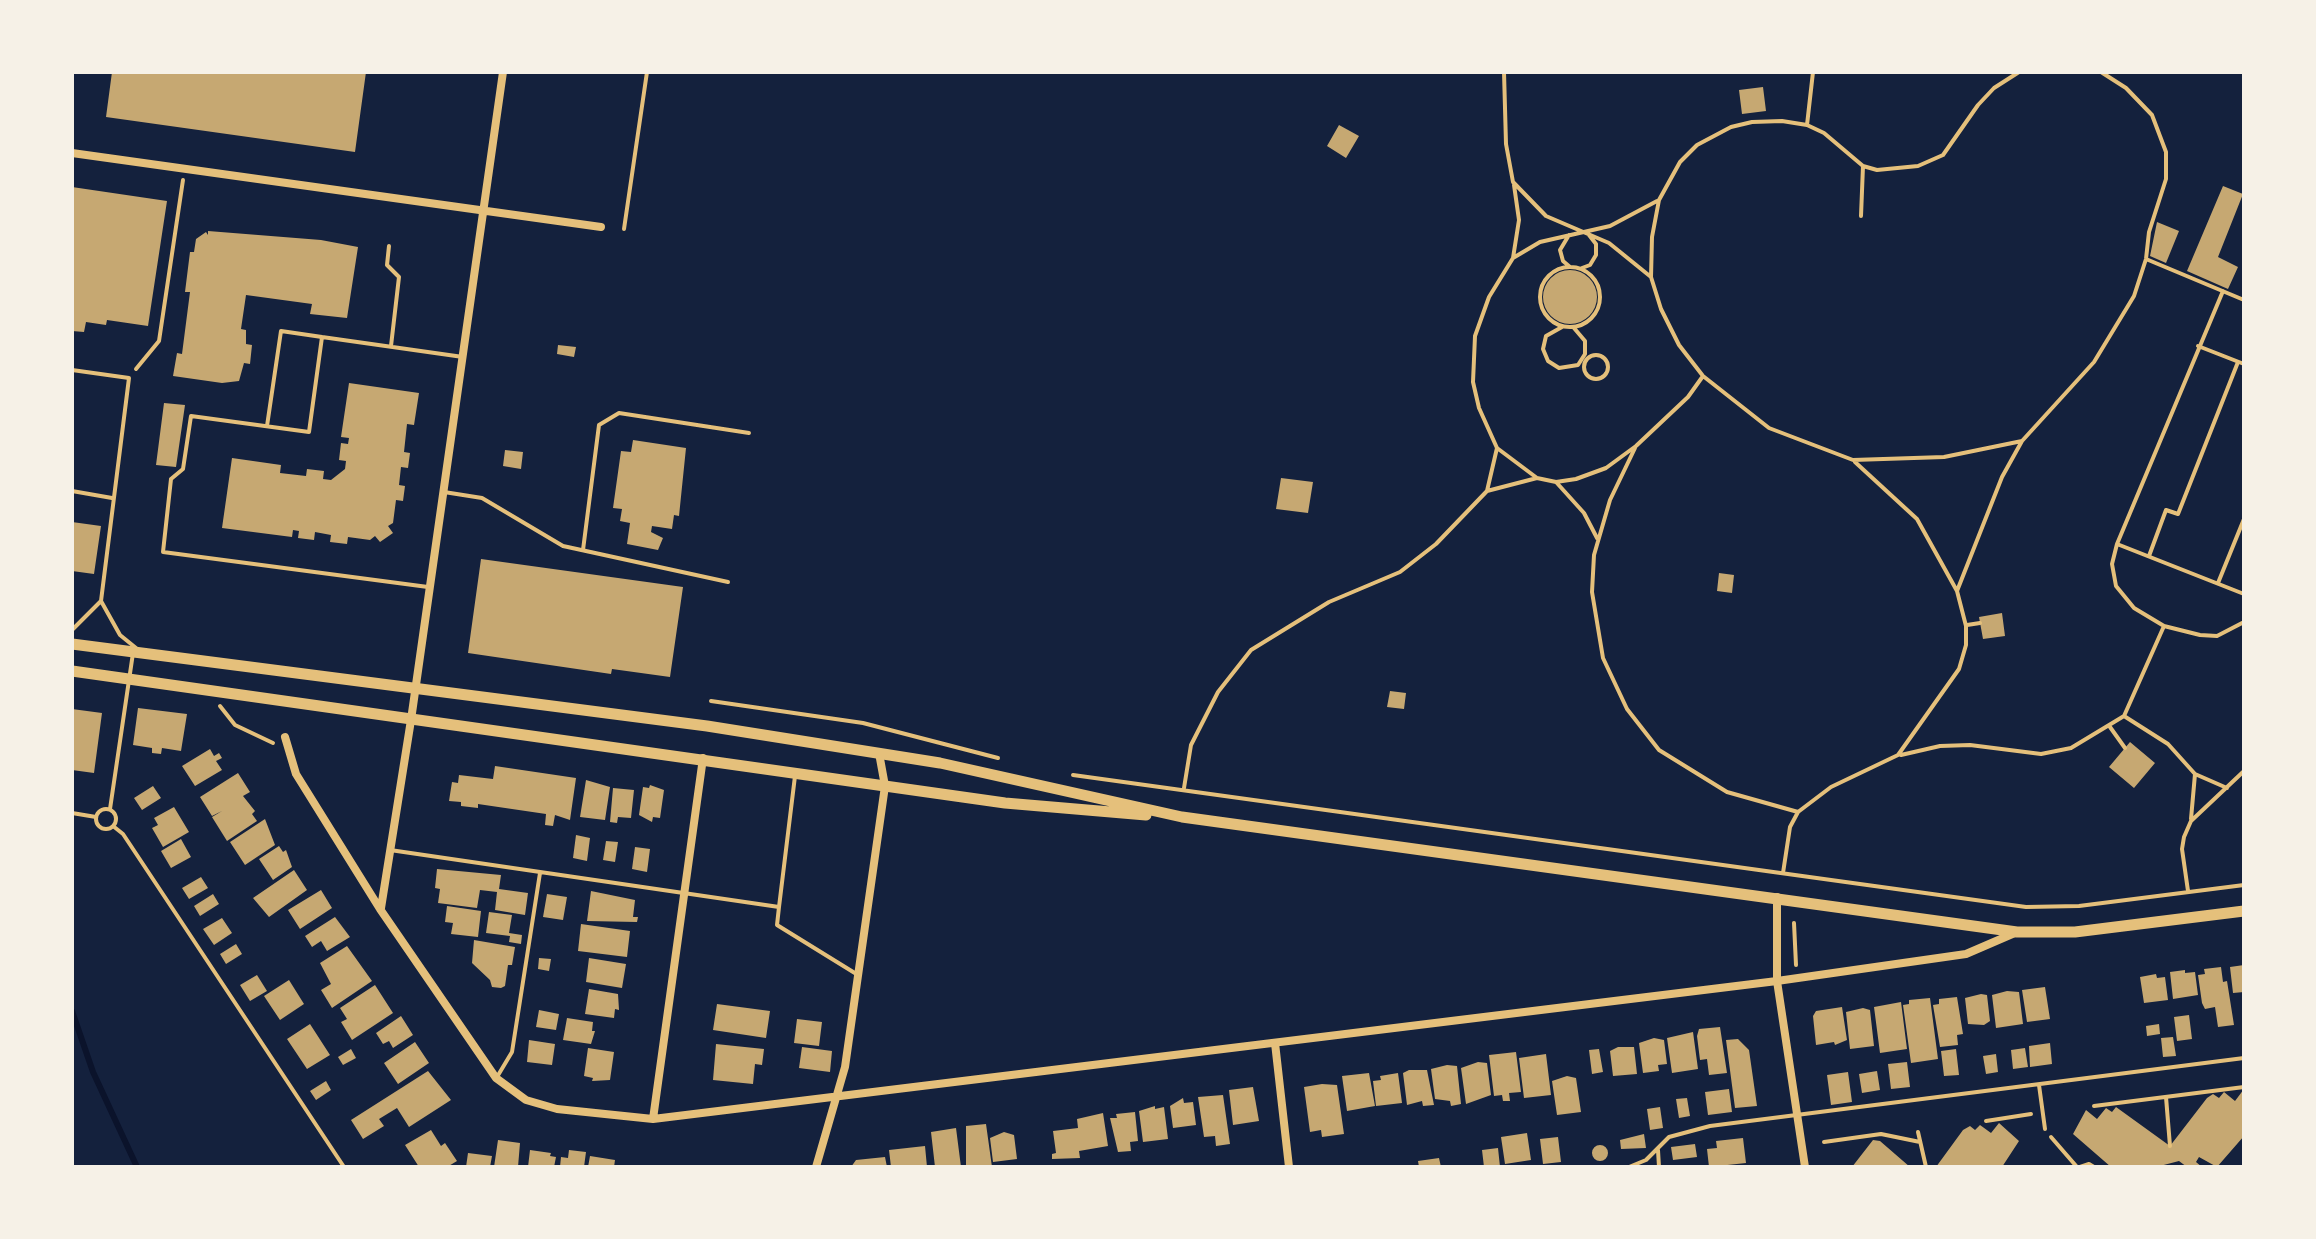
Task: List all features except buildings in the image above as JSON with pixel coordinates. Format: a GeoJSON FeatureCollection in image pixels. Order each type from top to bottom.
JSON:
{"type":"FeatureCollection","features":[{"type":"Feature","properties":{"kind":"main road"},"geometry":{"type":"LineString","coordinates":[[72,644],[879,753],[1182,817]]}},
{"type":"Feature","properties":{"kind":"main road"},"geometry":{"type":"LineString","coordinates":[[72,671],[1019,805],[1182,817],[2017,932],[2075,932],[2244,911]]}},
{"type":"Feature","properties":{"kind":"street"},"geometry":{"type":"LineString","coordinates":[[380,909],[416,690],[503,72]]}},
{"type":"Feature","properties":{"kind":"street"},"geometry":{"type":"LineString","coordinates":[[72,153],[601,227]]}},
{"type":"Feature","properties":{"kind":"street"},"geometry":{"type":"LineString","coordinates":[[286,742],[296,774],[380,909],[496,1078],[515,1094],[541,1105],[653,1119],[1777,981],[1966,954],[2017,932]]}},
{"type":"Feature","properties":{"kind":"street"},"geometry":{"type":"LineString","coordinates":[[816,1167],[845,1067],[885,786],[879,753]]}},
{"type":"Feature","properties":{"kind":"street"},"geometry":{"type":"LineString","coordinates":[[653,1119],[703,758]]}},
{"type":"Feature","properties":{"kind":"street"},"geometry":{"type":"LineString","coordinates":[[1777,897],[1777,981],[1805,1167]]}},
{"type":"Feature","properties":{"kind":"street"},"geometry":{"type":"LineString","coordinates":[[1275,1043],[1289,1167]]}},
{"type":"Feature","properties":{"kind":"lane"},"geometry":{"type":"LineString","coordinates":[[624,229],[647,72]]}},
{"type":"Feature","properties":{"kind":"lane"},"geometry":{"type":"LineString","coordinates":[[389,246],[387,265],[399,277],[391,346]]}},
{"type":"Feature","properties":{"kind":"lane"},"geometry":{"type":"LineString","coordinates":[[267,427],[281,331],[463,357]]}},
{"type":"Feature","properties":{"kind":"lane"},"geometry":{"type":"LineString","coordinates":[[322,337],[309,432],[191,416],[183,469],[171,479],[163,552],[430,587]]}},
{"type":"Feature","properties":{"kind":"lane"},"geometry":{"type":"LineString","coordinates":[[72,370],[129,378],[101,601],[120,635],[137,652],[129,679],[110,809],[116,817],[113,826]]}},
{"type":"Feature","properties":{"kind":"lane"},"geometry":{"type":"LineString","coordinates":[[583,550],[599,425],[619,413],[749,433]]}},
{"type":"Feature","properties":{"kind":"lane"},"geometry":{"type":"LineString","coordinates":[[72,491],[112,498]]}},
{"type":"Feature","properties":{"kind":"lane"},"geometry":{"type":"LineString","coordinates":[[444,492],[482,498],[563,546],[728,582]]}},
{"type":"Feature","properties":{"kind":"lane"},"geometry":{"type":"LineString","coordinates":[[72,630],[101,601]]}},
{"type":"Feature","properties":{"kind":"lane"},"geometry":{"type":"LineString","coordinates":[[795,773],[777,925],[858,975]]}},
{"type":"Feature","properties":{"kind":"lane"},"geometry":{"type":"LineString","coordinates":[[96,817],[101,810],[110,809]]}},
{"type":"Feature","properties":{"kind":"lane"},"geometry":{"type":"LineString","coordinates":[[72,813],[96,817]]}},
{"type":"Feature","properties":{"kind":"lane"},"geometry":{"type":"LineString","coordinates":[[96,817],[101,827],[113,826],[123,834],[344,1167]]}},
{"type":"Feature","properties":{"kind":"lane"},"geometry":{"type":"LineString","coordinates":[[390,850],[779,907]]}},
{"type":"Feature","properties":{"kind":"lane"},"geometry":{"type":"LineString","coordinates":[[496,1078],[512,1052],[540,873]]}},
{"type":"Feature","properties":{"kind":"lane"},"geometry":{"type":"LineString","coordinates":[[1629,1167],[1658,1150],[1669,1137],[1710,1126],[2244,1058]]}},
{"type":"Feature","properties":{"kind":"lane"},"geometry":{"type":"LineString","coordinates":[[2039,1085],[2045,1129]]}},
{"type":"Feature","properties":{"kind":"lane"},"geometry":{"type":"LineString","coordinates":[[1658,1150],[1659,1167]]}},
{"type":"Feature","properties":{"kind":"path"},"geometry":{"type":"LineString","coordinates":[[1504,72],[1506,144],[1519,220],[1513,258],[1489,297],[1478,323],[1473,350],[1473,382],[1479,408],[1497,448],[1537,478],[1556,482],[1592,476],[1636,446],[1688,397],[1703,376]]}},
{"type":"Feature","properties":{"kind":"path"},"geometry":{"type":"LineString","coordinates":[[1667,72],[1686,72]]}},
{"type":"Feature","properties":{"kind":"path"},"geometry":{"type":"LineString","coordinates":[[1807,125],[1813,72]]}},
{"type":"Feature","properties":{"kind":"path"},"geometry":{"type":"LineString","coordinates":[[1898,755],[1959,669],[1966,645],[1966,626],[1957,591],[1917,519],[1853,460],[1769,428],[1703,376],[1679,345],[1661,309],[1651,277],[1652,237],[1659,200],[1680,162],[1697,145],[1752,122],[1807,125],[1824,133],[1863,166],[1901,170],[1943,155],[1978,105],[1994,88],[2019,72]]}},
{"type":"Feature","properties":{"kind":"path"},"geometry":{"type":"LineString","coordinates":[[1957,591],[1980,525],[2022,441],[2094,362],[2134,296],[2146,259],[2149,232],[2166,179],[2166,152],[2152,115],[2126,88],[2101,72]]}},
{"type":"Feature","properties":{"kind":"path"},"geometry":{"type":"LineString","coordinates":[[1751,113],[1752,122]]}},
{"type":"Feature","properties":{"kind":"path"},"geometry":{"type":"LineString","coordinates":[[1861,216],[1863,166]]}},
{"type":"Feature","properties":{"kind":"path"},"geometry":{"type":"LineString","coordinates":[[129,378],[159,341],[184,169]]}},
{"type":"Feature","properties":{"kind":"path"},"geometry":{"type":"LineString","coordinates":[[1513,182],[1546,216],[1609,243],[1651,277]]}},
{"type":"Feature","properties":{"kind":"path"},"geometry":{"type":"LineString","coordinates":[[1513,258],[1540,242],[1610,226],[1659,200]]}},
{"type":"Feature","properties":{"kind":"path"},"geometry":{"type":"LineString","coordinates":[[1572,233],[1563,239],[1560,250],[1563,261],[1572,268]]}},
{"type":"Feature","properties":{"kind":"path"},"geometry":{"type":"LineString","coordinates":[[1563,327],[1548,318],[1540,293],[1555,271],[1590,265],[1596,255],[1596,244],[1587,233]]}},
{"type":"Feature","properties":{"kind":"path"},"geometry":{"type":"LineString","coordinates":[[2146,259],[2244,300]]}},
{"type":"Feature","properties":{"kind":"path"},"geometry":{"type":"LineString","coordinates":[[1571,327],[1585,341],[1584,360],[1584,368],[1589,377],[1596,379],[1607,374],[1607,362],[1601,356],[1591,356],[1584,360],[1566,369],[1548,361],[1543,349],[1546,336],[1563,327],[1588,321],[1598,306],[1598,288],[1579,269]]}},
{"type":"Feature","properties":{"kind":"path"},"geometry":{"type":"LineString","coordinates":[[2223,291],[2117,544],[2112,564],[2116,586],[2134,608],[2164,626],[2217,636],[2244,622]]}},
{"type":"Feature","properties":{"kind":"path"},"geometry":{"type":"LineString","coordinates":[[2149,556],[2166,510],[2178,514],[2241,363],[2198,346]]}},
{"type":"Feature","properties":{"kind":"path"},"geometry":{"type":"LineString","coordinates":[[1853,460],[1944,457],[2022,441]]}},
{"type":"Feature","properties":{"kind":"path"},"geometry":{"type":"LineString","coordinates":[[1636,446],[1623,468],[1597,539],[1592,592],[1595,625],[1603,658],[1627,709],[1659,750],[1727,792],[1798,812]]}},
{"type":"Feature","properties":{"kind":"path"},"geometry":{"type":"LineString","coordinates":[[1184,789],[1191,745],[1218,692],[1251,650],[1329,602],[1400,572],[1436,544],[1487,491],[1497,448]]}},
{"type":"Feature","properties":{"kind":"path"},"geometry":{"type":"LineString","coordinates":[[1487,491],[1537,478]]}},
{"type":"Feature","properties":{"kind":"path"},"geometry":{"type":"LineString","coordinates":[[1556,482],[1584,513],[1597,539]]}},
{"type":"Feature","properties":{"kind":"path"},"geometry":{"type":"LineString","coordinates":[[2218,583],[2244,519]]}},
{"type":"Feature","properties":{"kind":"path"},"geometry":{"type":"LineString","coordinates":[[2117,544],[2244,594]]}},
{"type":"Feature","properties":{"kind":"path"},"geometry":{"type":"LineString","coordinates":[[1966,626],[1980,623]]}},
{"type":"Feature","properties":{"kind":"path"},"geometry":{"type":"LineString","coordinates":[[1783,873],[1790,827],[1798,812],[1831,787],[1898,755],[1940,746],[1970,745],[2041,754],[2071,748],[2110,726],[2124,716],[2164,626]]}},
{"type":"Feature","properties":{"kind":"path"},"geometry":{"type":"LineString","coordinates":[[212,691],[235,725],[248,734],[286,742]]}},
{"type":"Feature","properties":{"kind":"path"},"geometry":{"type":"LineString","coordinates":[[711,701],[863,723],[1003,760]]}},
{"type":"Feature","properties":{"kind":"path"},"geometry":{"type":"LineString","coordinates":[[2124,716],[2168,744],[2195,774],[2227,788]]}},
{"type":"Feature","properties":{"kind":"path"},"geometry":{"type":"LineString","coordinates":[[2110,726],[2125,748]]}},
{"type":"Feature","properties":{"kind":"path"},"geometry":{"type":"LineString","coordinates":[[2191,821],[2244,771]]}},
{"type":"Feature","properties":{"kind":"path"},"geometry":{"type":"LineString","coordinates":[[1064,774],[1783,873],[1795,878],[2054,908],[2244,885]]}},
{"type":"Feature","properties":{"kind":"path"},"geometry":{"type":"LineString","coordinates":[[2189,892],[2182,849],[2191,821],[2195,774]]}},
{"type":"Feature","properties":{"kind":"path"},"geometry":{"type":"LineString","coordinates":[[1794,923],[1797,978]]}},
{"type":"Feature","properties":{"kind":"path"},"geometry":{"type":"LineString","coordinates":[[2094,1106],[2244,1087]]}},
{"type":"Feature","properties":{"kind":"path"},"geometry":{"type":"LineString","coordinates":[[2166,1097],[2170,1146]]}},
{"type":"Feature","properties":{"kind":"path"},"geometry":{"type":"LineString","coordinates":[[1986,1121],[2043,1113]]}},
{"type":"Feature","properties":{"kind":"path"},"geometry":{"type":"LineString","coordinates":[[2045,1129],[2078,1167],[2089,1164],[2094,1167]]}},
{"type":"Feature","properties":{"kind":"path"},"geometry":{"type":"LineString","coordinates":[[1918,1132],[1926,1167]]}},
{"type":"Feature","properties":{"kind":"path"},"geometry":{"type":"LineString","coordinates":[[1824,1142],[1881,1134],[1920,1142]]}},
{"type":"Feature","properties":{"kind":"waterway"},"geometry":{"type":"LineString","coordinates":[[72,1011],[93,1072],[137,1167]]}}]}
